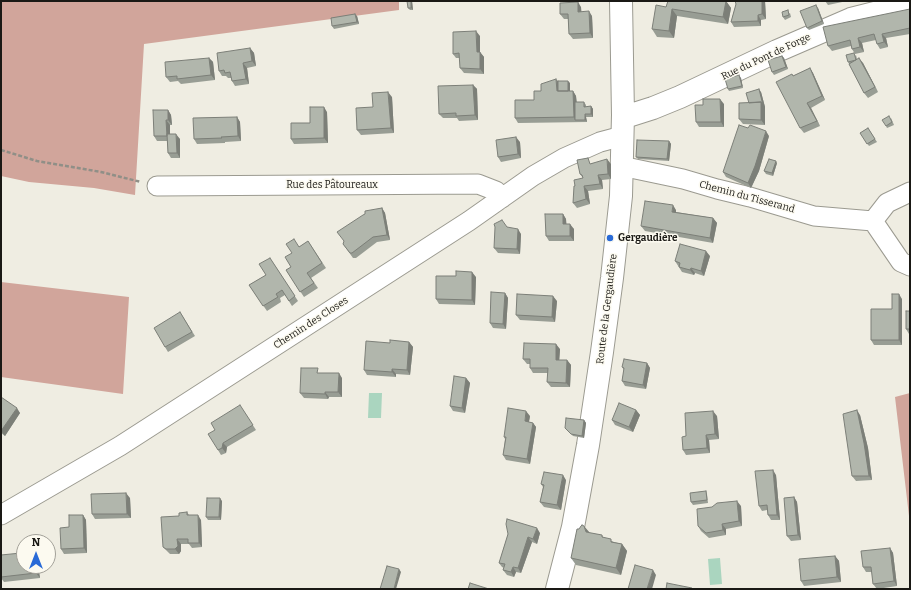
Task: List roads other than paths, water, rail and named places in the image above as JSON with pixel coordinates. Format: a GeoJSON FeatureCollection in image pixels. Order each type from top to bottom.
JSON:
{"type":"FeatureCollection","features":[{"type":"Feature","properties":{"kind":"street","name":"Route de la Gergaudière"},"geometry":{"type":"LineString","coordinates":[[557,589],[573,528],[588,445],[613,271],[620,196],[623,115],[621,1]]}},
{"type":"Feature","properties":{"kind":"street","name":"Rue du Pont de Forge"},"geometry":{"type":"LineString","coordinates":[[623,115],[630,115],[680,97],[850,18],[910,4]]}},
{"type":"Feature","properties":{"kind":"street","name":"Chemin des Closes"},"geometry":{"type":"LineString","coordinates":[[1,515],[120,446],[456,230],[533,176],[564,158],[600,142],[615,138],[622,138]]}},
{"type":"Feature","properties":{"kind":"street","name":"Chemin du Tisserand"},"geometry":{"type":"LineString","coordinates":[[621,166],[683,179],[717,189],[750,196],[814,216],[873,221]]}},
{"type":"Feature","properties":{"kind":"street","name":"Rue des Pâtoureaux"},"geometry":{"type":"LineString","coordinates":[[157,186],[478,184],[496,191],[502,198]]}},
{"type":"Feature","properties":{"kind":"street"},"geometry":{"type":"LineString","coordinates":[[910,192],[886,203],[873,221],[901,262],[910,266]]}},
{"type":"Feature","properties":{"kind":"place","name":"Gergaudière"},"geometry":{"type":"Point","coordinates":[610,238]}}]}
